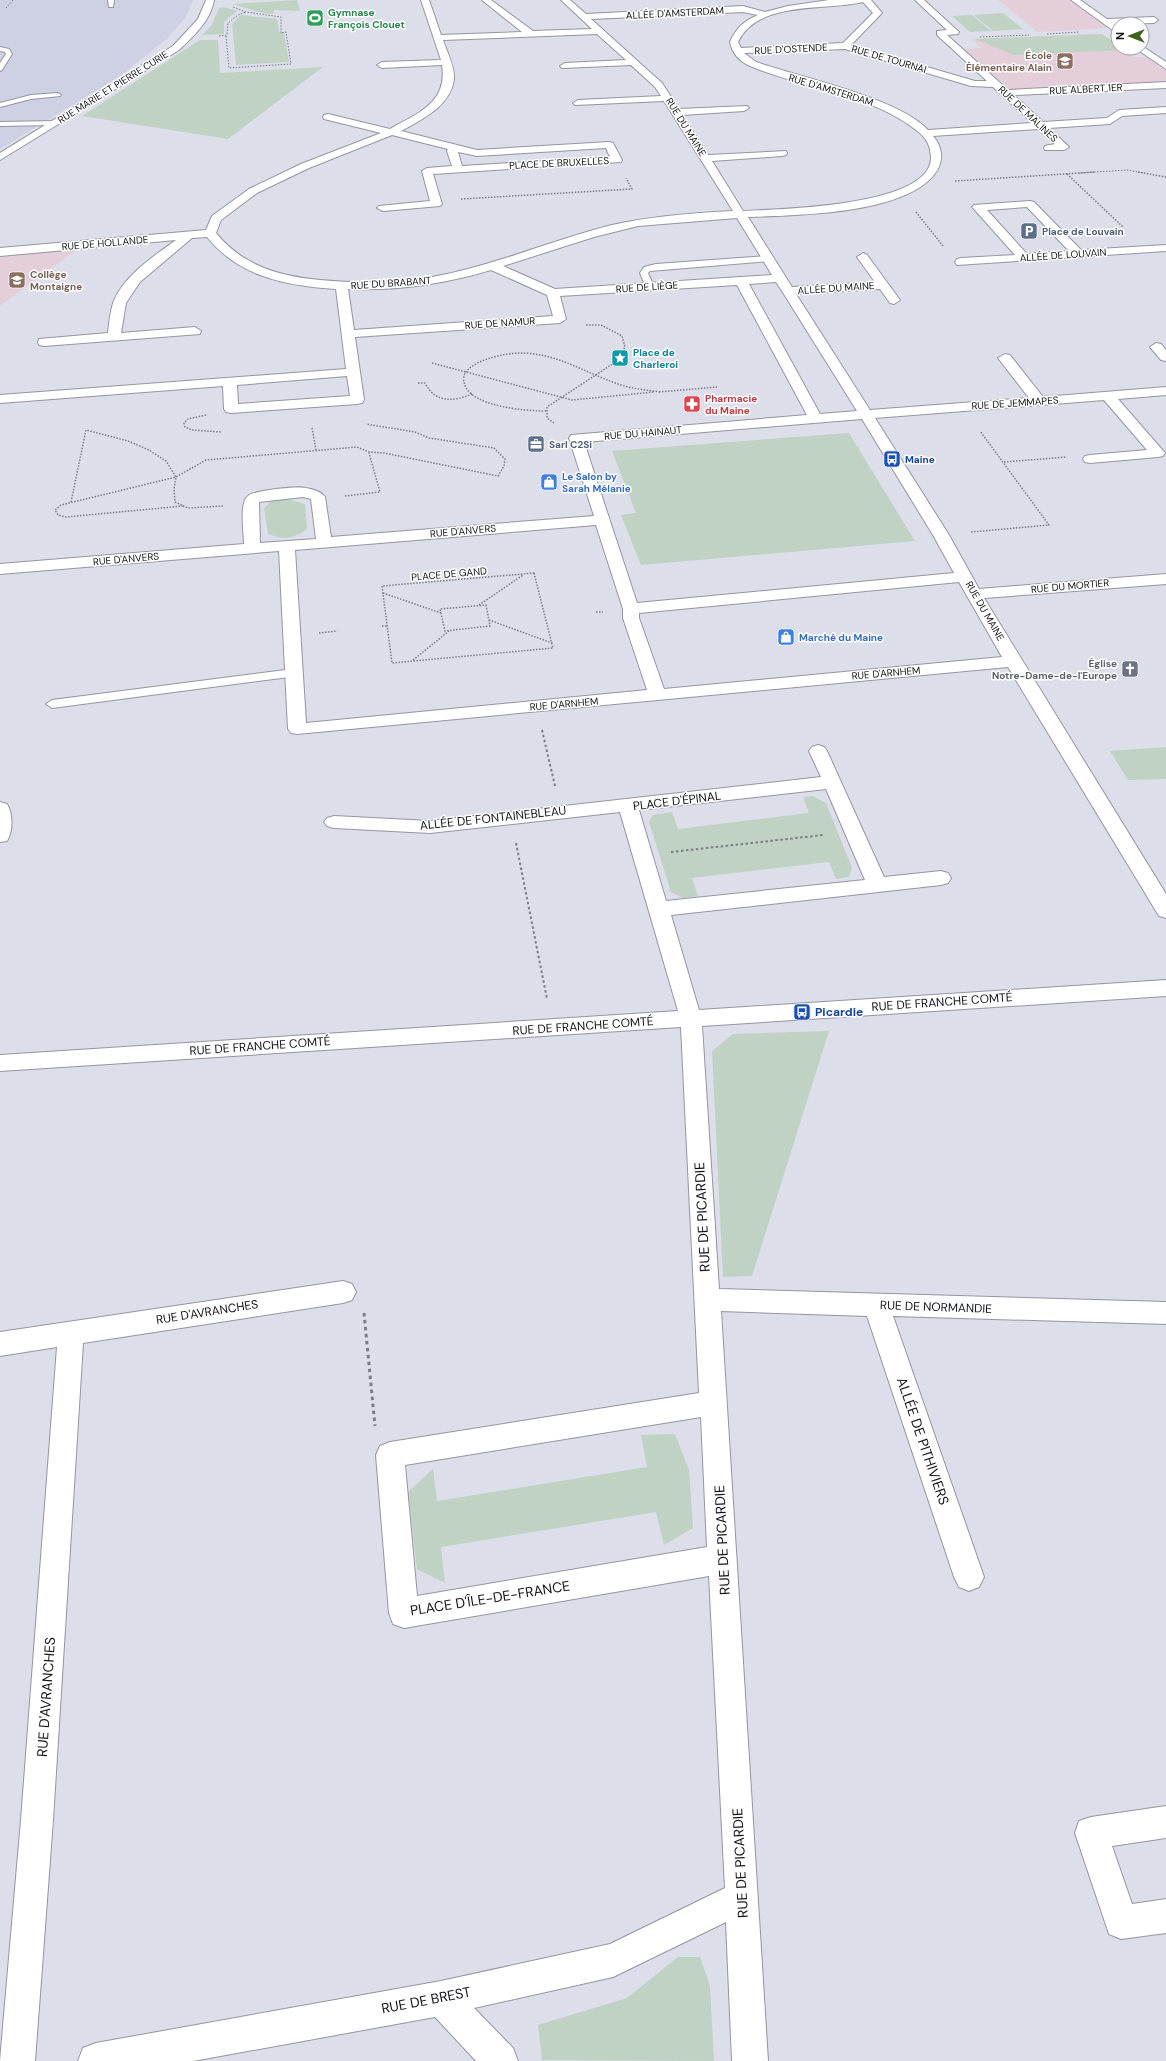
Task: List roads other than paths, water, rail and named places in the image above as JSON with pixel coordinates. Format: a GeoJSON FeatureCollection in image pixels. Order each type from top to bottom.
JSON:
{"type":"FeatureCollection","features":[{"type":"Feature","properties":{"kind":"street","name":"RUE MARIE ET PIERRE CURIE"},"geometry":{"type":"LineString","coordinates":[[0,157],[176,48],[194,30],[203,16],[210,0]]}},
{"type":"Feature","properties":{"kind":"street"},"geometry":{"type":"LineString","coordinates":[[210,233],[216,218],[254,191],[305,166],[392,132],[428,111],[443,95],[448,79],[446,62],[425,0]]}},
{"type":"Feature","properties":{"kind":"street"},"geometry":{"type":"LineString","coordinates":[[486,0],[531,34]]}},
{"type":"Feature","properties":{"kind":"street","name":"RUE DU MAINE"},"geometry":{"type":"LineString","coordinates":[[565,0],[659,85],[668,98],[779,278],[941,535],[975,594],[986,617],[1166,912]]}},
{"type":"Feature","properties":{"kind":"street"},"geometry":{"type":"LineString","coordinates":[[737,51],[734,42],[738,31],[750,21],[792,4],[860,0]]}},
{"type":"Feature","properties":{"kind":"street","name":"RUE DE TOURNAI"},"geometry":{"type":"LineString","coordinates":[[866,0],[878,13],[845,46],[974,84],[995,84]]}},
{"type":"Feature","properties":{"kind":"street","name":"RUE DE MALINES"},"geometry":{"type":"LineString","coordinates":[[919,0],[955,32],[940,33],[1064,147],[1049,148]]}},
{"type":"Feature","properties":{"kind":"street"},"geometry":{"type":"LineString","coordinates":[[1075,0],[1110,25]]}},
{"type":"Feature","properties":{"kind":"street","name":"ALLÉE D'AMSTERDAM"},"geometry":{"type":"LineString","coordinates":[[584,17],[743,10],[766,15]]}},
{"type":"Feature","properties":{"kind":"street"},"geometry":{"type":"LineString","coordinates":[[1106,22],[1154,20]]}},
{"type":"Feature","properties":{"kind":"street"},"geometry":{"type":"LineString","coordinates":[[437,38],[598,31]]}},
{"type":"Feature","properties":{"kind":"street","name":"RUE D'OSTENDE"},"geometry":{"type":"LineString","coordinates":[[737,51],[845,46]]}},
{"type":"Feature","properties":{"kind":"street","name":"RUE D'AMSTERDAM"},"geometry":{"type":"LineString","coordinates":[[737,51],[752,63],[765,69],[844,93],[880,106],[904,118],[926,132],[937,148],[937,161],[934,169],[918,183],[897,194],[844,207],[740,215]]}},
{"type":"Feature","properties":{"kind":"street"},"geometry":{"type":"LineString","coordinates":[[1150,54],[1166,53]]}},
{"type":"Feature","properties":{"kind":"street"},"geometry":{"type":"LineString","coordinates":[[1150,54],[1166,66]]}},
{"type":"Feature","properties":{"kind":"street"},"geometry":{"type":"LineString","coordinates":[[382,65],[446,62]]}},
{"type":"Feature","properties":{"kind":"street"},"geometry":{"type":"LineString","coordinates":[[565,66],[634,62]]}},
{"type":"Feature","properties":{"kind":"street","name":"RUE ALBERT 1ER"},"geometry":{"type":"LineString","coordinates":[[1005,93],[1166,85]]}},
{"type":"Feature","properties":{"kind":"street"},"geometry":{"type":"LineString","coordinates":[[578,103],[668,98]]}},
{"type":"Feature","properties":{"kind":"street"},"geometry":{"type":"LineString","coordinates":[[676,112],[744,108]]}},
{"type":"Feature","properties":{"kind":"street"},"geometry":{"type":"LineString","coordinates":[[926,132],[1110,121],[1119,113],[1166,110]]}},
{"type":"Feature","properties":{"kind":"street","name":"PLACE DE BRUXELLES"},"geometry":{"type":"LineString","coordinates":[[328,117],[477,153],[609,145],[617,160],[427,171],[436,204],[383,208]]}},
{"type":"Feature","properties":{"kind":"street"},"geometry":{"type":"LineString","coordinates":[[458,169],[452,151],[460,148]]}},
{"type":"Feature","properties":{"kind":"street"},"geometry":{"type":"LineString","coordinates":[[705,158],[782,153]]}},
{"type":"Feature","properties":{"kind":"street"},"geometry":{"type":"LineString","coordinates":[[1023,257],[978,207],[1030,204],[1078,254]]}},
{"type":"Feature","properties":{"kind":"street","name":"RUE DU BRABANT"},"geometry":{"type":"LineString","coordinates":[[210,233],[218,245],[239,263],[265,274],[298,282],[342,287],[412,284],[446,278],[492,266],[624,225],[671,218],[740,215]]}},
{"type":"Feature","properties":{"kind":"street","name":"RUE DE HOLLANDE"},"geometry":{"type":"LineString","coordinates":[[0,252],[210,233]]}},
{"type":"Feature","properties":{"kind":"street"},"geometry":{"type":"LineString","coordinates":[[114,336],[119,304],[124,294],[133,283],[189,235]]}},
{"type":"Feature","properties":{"kind":"street","name":"ALLÉE DE LOUVAIN"},"geometry":{"type":"LineString","coordinates":[[961,262],[1166,248]]}},
{"type":"Feature","properties":{"kind":"street","name":"ALLÉE DU MAINE"},"geometry":{"type":"LineString","coordinates":[[863,257],[894,300]]}},
{"type":"Feature","properties":{"kind":"street"},"geometry":{"type":"LineString","coordinates":[[492,266],[552,293]]}},
{"type":"Feature","properties":{"kind":"street"},"geometry":{"type":"LineString","coordinates":[[779,278],[741,281],[816,419],[865,414]]}},
{"type":"Feature","properties":{"kind":"street","name":"RUE DE LIÈGE"},"geometry":{"type":"LineString","coordinates":[[552,293],[741,281]]}},
{"type":"Feature","properties":{"kind":"street","name":"ALLÉE DU MAINE"},"geometry":{"type":"LineString","coordinates":[[788,291],[883,285]]}},
{"type":"Feature","properties":{"kind":"street"},"geometry":{"type":"LineString","coordinates":[[230,381],[231,409],[357,400],[342,287]]}},
{"type":"Feature","properties":{"kind":"street","name":"RUE DE NAMUR"},"geometry":{"type":"LineString","coordinates":[[349,334],[560,318],[552,293]]}},
{"type":"Feature","properties":{"kind":"street"},"geometry":{"type":"LineString","coordinates":[[44,342],[194,331]]}},
{"type":"Feature","properties":{"kind":"street"},"geometry":{"type":"LineString","coordinates":[[1156,346],[1166,357]]}},
{"type":"Feature","properties":{"kind":"street"},"geometry":{"type":"LineString","coordinates":[[1005,358],[1039,401]]}},
{"type":"Feature","properties":{"kind":"street"},"geometry":{"type":"LineString","coordinates":[[0,401],[353,372]]}},
{"type":"Feature","properties":{"kind":"street","name":"RUE DE JEMMAPES"},"geometry":{"type":"LineString","coordinates":[[865,414],[1166,391]]}},
{"type":"Feature","properties":{"kind":"street"},"geometry":{"type":"LineString","coordinates":[[1090,459],[1158,453],[1107,396]]}},
{"type":"Feature","properties":{"kind":"street","name":"RUE DU HAINAUT"},"geometry":{"type":"LineString","coordinates":[[602,520],[576,438],[816,419]]}},
{"type":"Feature","properties":{"kind":"street"},"geometry":{"type":"LineString","coordinates":[[252,548],[250,504],[253,499],[260,496],[305,492],[312,494],[318,499],[324,542]]}},
{"type":"Feature","properties":{"kind":"street"},"geometry":{"type":"LineString","coordinates":[[602,520],[631,609],[631,618],[657,695]]}},
{"type":"Feature","properties":{"kind":"street","name":"RUE D'ANVERS"},"geometry":{"type":"LineString","coordinates":[[0,569],[602,520]]}},
{"type":"Feature","properties":{"kind":"street","name":"RUE D'ARNHEM"},"geometry":{"type":"LineString","coordinates":[[287,546],[296,729],[1014,661]]}},
{"type":"Feature","properties":{"kind":"street"},"geometry":{"type":"LineString","coordinates":[[631,609],[965,577]]}},
{"type":"Feature","properties":{"kind":"street","name":"RUE DU MORTIER"},"geometry":{"type":"LineString","coordinates":[[975,594],[1166,579]]}},
{"type":"Feature","properties":{"kind":"street"},"geometry":{"type":"LineString","coordinates":[[818,750],[876,885]]}},
{"type":"Feature","properties":{"kind":"street","name":"PLACE D'ÉPINAL"},"geometry":{"type":"LineString","coordinates":[[691,1019],[628,805],[832,782]]}},
{"type":"Feature","properties":{"kind":"street","name":"ALLÉE DE FONTAINEBLEAU"},"geometry":{"type":"LineString","coordinates":[[334,822],[430,827],[628,805]]}},
{"type":"Feature","properties":{"kind":"street"},"geometry":{"type":"LineString","coordinates":[[0,808],[2,822],[0,836]]}},
{"type":"Feature","properties":{"kind":"street"},"geometry":{"type":"LineString","coordinates":[[659,909],[941,878]]}},
{"type":"Feature","properties":{"kind":"street","name":"RUE DE FRANCHE COMTÉ"},"geometry":{"type":"LineString","coordinates":[[0,1062],[1166,988]]}},
{"type":"Feature","properties":{"kind":"street","name":"RUE DE PICARDIE"},"geometry":{"type":"LineString","coordinates":[[691,1019],[723,1560],[750,2061]]}},
{"type":"Feature","properties":{"kind":"street","name":"RUE D'AVRANCHES"},"geometry":{"type":"LineString","coordinates":[[0,1344],[343,1292]]}},
{"type":"Feature","properties":{"kind":"street","name":"RUE DE NORMANDIE"},"geometry":{"type":"LineString","coordinates":[[707,1300],[1166,1313]]}},
{"type":"Feature","properties":{"kind":"street","name":"ALLÉE DE PITHIVIERS"},"geometry":{"type":"LineString","coordinates":[[876,1305],[969,1577]]}},
{"type":"Feature","properties":{"kind":"street","name":"RUE D'AVRANCHES"},"geometry":{"type":"LineString","coordinates":[[17,2061],[37,1820],[71,1333]]}},
{"type":"Feature","properties":{"kind":"street","name":"PLACE D'ÎLE-DE-FRANCE"},"geometry":{"type":"LineString","coordinates":[[714,1403],[390,1455],[404,1613],[723,1560]]}},
{"type":"Feature","properties":{"kind":"street"},"geometry":{"type":"LineString","coordinates":[[1166,1822],[1091,1833],[1121,1922],[1166,1916]]}},
{"type":"Feature","properties":{"kind":"street","name":"RUE DE BREST"},"geometry":{"type":"LineString","coordinates":[[96,2061],[441,1998],[613,1960],[742,1897]]}},
{"type":"Feature","properties":{"kind":"street"},"geometry":{"type":"LineString","coordinates":[[441,1998],[500,2061]]}},
{"type":"Feature","properties":{"kind":"lane"},"geometry":{"type":"LineString","coordinates":[[0,48],[7,50],[9,54],[0,69]]}},
{"type":"Feature","properties":{"kind":"lane"},"geometry":{"type":"LineString","coordinates":[[0,105],[31,96],[58,95]]}},
{"type":"Feature","properties":{"kind":"lane"},"geometry":{"type":"LineString","coordinates":[[0,124],[54,123]]}},
{"type":"Feature","properties":{"kind":"lane"},"geometry":{"type":"LineString","coordinates":[[650,287],[644,273],[647,269],[656,267],[768,259]]}},
{"type":"Feature","properties":{"kind":"lane"},"geometry":{"type":"LineString","coordinates":[[52,704],[293,672]]}},
{"type":"Feature","properties":{"kind":"place","name":"Gymnase François Clouet"},"geometry":{"type":"Point","coordinates":[315,18]}},
{"type":"Feature","properties":{"kind":"place","name":"École Élémentaire Alain"},"geometry":{"type":"Point","coordinates":[1065,61]}},
{"type":"Feature","properties":{"kind":"place","name":"Place de Louvain"},"geometry":{"type":"Point","coordinates":[1029,231]}},
{"type":"Feature","properties":{"kind":"place","name":"Collège Montaigne"},"geometry":{"type":"Point","coordinates":[17,280]}},
{"type":"Feature","properties":{"kind":"place","name":"Place de Charleroi"},"geometry":{"type":"Point","coordinates":[620,358]}},
{"type":"Feature","properties":{"kind":"place","name":"Pharmacie du Maine"},"geometry":{"type":"Point","coordinates":[692,404]}},
{"type":"Feature","properties":{"kind":"place","name":"Sarl C2Si"},"geometry":{"type":"Point","coordinates":[536,444]}},
{"type":"Feature","properties":{"kind":"place","name":"Maine"},"geometry":{"type":"Point","coordinates":[892,459]}},
{"type":"Feature","properties":{"kind":"place","name":"Le Salon by Sarah Mélanie"},"geometry":{"type":"Point","coordinates":[549,482]}},
{"type":"Feature","properties":{"kind":"place","name":"Marché du Maine"},"geometry":{"type":"Point","coordinates":[786,637]}},
{"type":"Feature","properties":{"kind":"place","name":"Église Notre-Dame-de-l'Europe"},"geometry":{"type":"Point","coordinates":[1130,669]}},
{"type":"Feature","properties":{"kind":"place","name":"Picardie"},"geometry":{"type":"Point","coordinates":[802,1012]}}]}
